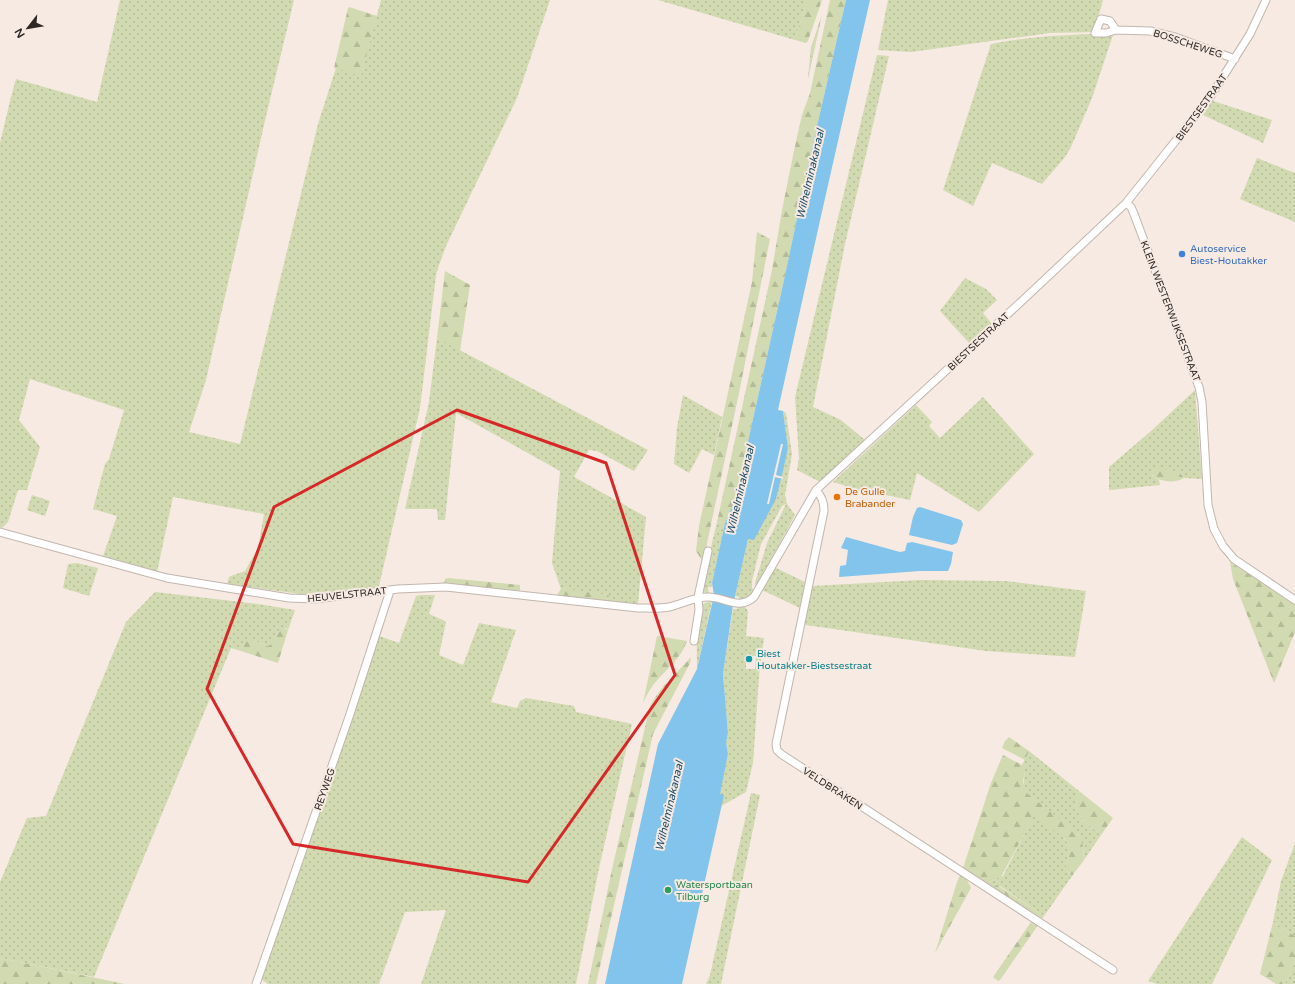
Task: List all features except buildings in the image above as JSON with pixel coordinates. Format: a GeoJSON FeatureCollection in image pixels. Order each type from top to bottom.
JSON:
{"type":"FeatureCollection","features":[{"type":"Feature","properties":{"kind":"street","name":"BIESTSESTRAAT"},"geometry":{"type":"LineString","coordinates":[[652,608],[669,607],[698,597],[709,597],[744,603],[754,597],[816,490],[1012,311],[1126,203],[1209,99],[1257,22],[1266,0]]}},
{"type":"Feature","properties":{"kind":"street","name":"BOSSCHEWEG"},"geometry":{"type":"LineString","coordinates":[[1116,30],[1150,31],[1174,37],[1235,59]]}},
{"type":"Feature","properties":{"kind":"street","name":"KLEIN WESTERWIJKSESTRAAT"},"geometry":{"type":"LineString","coordinates":[[1126,203],[1131,207],[1134,214],[1199,387],[1202,402],[1208,505],[1214,529],[1223,546],[1234,559],[1295,600]]}},
{"type":"Feature","properties":{"kind":"street","name":"VELDBRAKEN"},"geometry":{"type":"LineString","coordinates":[[816,490],[824,503],[824,511],[776,744],[777,750],[787,758],[1113,970]]}},
{"type":"Feature","properties":{"kind":"street","name":"HEUVELSTRAAT"},"geometry":{"type":"LineString","coordinates":[[0,532],[167,578],[289,598],[315,599],[398,589],[446,587],[616,606],[652,608]]}},
{"type":"Feature","properties":{"kind":"street"},"geometry":{"type":"LineString","coordinates":[[694,641],[699,610],[698,597],[708,551]]}},
{"type":"Feature","properties":{"kind":"street","name":"REYWEG"},"geometry":{"type":"LineString","coordinates":[[256,984],[349,717],[389,594]]}},
{"type":"Feature","properties":{"kind":"highlighted area"},"geometry":{"type":"Polygon","coordinates":[[[457,410],[606,463],[675,675],[528,882],[293,844],[207,689],[274,507],[457,410]]]}},
{"type":"Feature","properties":{"kind":"green space"},"geometry":{"type":"Polygon","coordinates":[[[120,0],[294,0],[206,380],[189,432],[240,444],[318,124],[336,68],[361,75],[381,0],[550,0],[517,98],[446,246],[436,275],[420,408],[379,586],[337,592],[301,594],[227,584],[229,577],[245,571],[258,548],[264,514],[173,497],[157,572],[103,556],[117,516],[93,509],[105,464],[109,459],[124,410],[30,379],[19,420],[40,447],[27,490],[18,490],[8,522],[2,528],[0,527],[0,143],[16,79],[97,102],[120,0]]]}},
{"type":"Feature","properties":{"kind":"green space"},"geometry":{"type":"Polygon","coordinates":[[[658,0],[807,0],[795,40],[658,0]]]}},
{"type":"Feature","properties":{"kind":"green space"},"geometry":{"type":"Polygon","coordinates":[[[807,0],[822,0],[806,43],[795,40],[807,0]]]}},
{"type":"Feature","properties":{"kind":"green space"},"geometry":{"type":"Polygon","coordinates":[[[830,0],[846,0],[735,500],[725,523],[717,522],[772,270],[795,146],[802,115],[810,93],[830,0]]]}},
{"type":"Feature","properties":{"kind":"green space"},"geometry":{"type":"Polygon","coordinates":[[[888,0],[1103,0],[1094,32],[1050,33],[911,52],[878,50],[888,0]]]}},
{"type":"Feature","properties":{"kind":"green space"},"geometry":{"type":"Polygon","coordinates":[[[349,7],[377,16],[361,76],[334,68],[349,7]]]}},
{"type":"Feature","properties":{"kind":"green space"},"geometry":{"type":"Polygon","coordinates":[[[822,15],[808,79],[811,47],[822,15]]]}},
{"type":"Feature","properties":{"kind":"green space"},"geometry":{"type":"Polygon","coordinates":[[[1095,34],[1113,35],[1092,98],[1071,147],[1065,157],[1042,184],[992,163],[973,206],[943,190],[991,44],[1043,37],[1095,34]]]}},
{"type":"Feature","properties":{"kind":"green space"},"geometry":{"type":"Polygon","coordinates":[[[877,55],[889,56],[845,244],[813,407],[841,420],[865,440],[820,482],[797,470],[799,458],[795,397],[877,55]]]}},
{"type":"Feature","properties":{"kind":"green space"},"geometry":{"type":"Polygon","coordinates":[[[1213,101],[1272,120],[1263,143],[1203,115],[1213,101]]]}},
{"type":"Feature","properties":{"kind":"green space"},"geometry":{"type":"Polygon","coordinates":[[[1257,158],[1295,173],[1295,222],[1240,199],[1257,158]]]}},
{"type":"Feature","properties":{"kind":"green space"},"geometry":{"type":"Polygon","coordinates":[[[757,232],[770,239],[703,562],[696,551],[699,526],[752,282],[757,232]]]}},
{"type":"Feature","properties":{"kind":"green space"},"geometry":{"type":"Polygon","coordinates":[[[445,271],[470,285],[460,351],[437,338],[445,271]]]}},
{"type":"Feature","properties":{"kind":"green space"},"geometry":{"type":"Polygon","coordinates":[[[965,278],[986,289],[997,300],[983,313],[992,324],[970,344],[940,311],[965,278]]]}},
{"type":"Feature","properties":{"kind":"green space"},"geometry":{"type":"Polygon","coordinates":[[[437,338],[648,450],[634,471],[597,451],[589,450],[574,477],[646,517],[638,604],[607,601],[608,595],[561,589],[552,563],[560,471],[456,413],[445,520],[438,520],[437,509],[405,509],[429,402],[437,338]]]}},
{"type":"Feature","properties":{"kind":"green space"},"geometry":{"type":"Polygon","coordinates":[[[1195,390],[1202,479],[1184,478],[1182,474],[1151,475],[1159,480],[1160,485],[1109,490],[1109,467],[1195,390]]]}},
{"type":"Feature","properties":{"kind":"green space"},"geometry":{"type":"Polygon","coordinates":[[[683,395],[722,417],[714,455],[702,449],[689,473],[674,464],[677,428],[683,395]]]}},
{"type":"Feature","properties":{"kind":"green space"},"geometry":{"type":"Polygon","coordinates":[[[983,397],[1034,454],[979,512],[917,473],[910,500],[856,489],[833,482],[916,405],[932,422],[929,426],[940,438],[983,397]]]}},
{"type":"Feature","properties":{"kind":"green space"},"geometry":{"type":"Polygon","coordinates":[[[783,411],[786,413],[792,454],[785,495],[787,504],[795,515],[756,587],[755,583],[767,543],[786,504],[782,506],[761,544],[752,581],[754,593],[751,598],[739,601],[739,597],[735,596],[748,539],[776,499],[788,448],[783,411]]]}},
{"type":"Feature","properties":{"kind":"green space"},"geometry":{"type":"Polygon","coordinates":[[[1159,468],[1177,471],[1184,478],[1176,481],[1166,481],[1156,478],[1150,472],[1151,470],[1159,468]]]}},
{"type":"Feature","properties":{"kind":"green space"},"geometry":{"type":"Polygon","coordinates":[[[32,495],[50,501],[45,516],[27,510],[32,495]]]}},
{"type":"Feature","properties":{"kind":"green space"},"geometry":{"type":"Polygon","coordinates":[[[717,522],[725,523],[712,587],[708,587],[709,595],[703,590],[703,581],[717,522]]]}},
{"type":"Feature","properties":{"kind":"green space"},"geometry":{"type":"Polygon","coordinates":[[[1230,562],[1295,604],[1295,632],[1274,683],[1233,579],[1230,562]]]}},
{"type":"Feature","properties":{"kind":"green space"},"geometry":{"type":"Polygon","coordinates":[[[77,563],[98,568],[89,596],[63,588],[68,564],[77,563]]]}},
{"type":"Feature","properties":{"kind":"green space"},"geometry":{"type":"Polygon","coordinates":[[[774,567],[805,582],[800,608],[762,590],[774,567]]]}},
{"type":"Feature","properties":{"kind":"green space"},"geometry":{"type":"Polygon","coordinates":[[[448,578],[520,585],[520,591],[444,583],[445,579],[448,578]]]}},
{"type":"Feature","properties":{"kind":"green space"},"geometry":{"type":"Polygon","coordinates":[[[921,580],[1005,581],[1086,591],[1075,657],[986,651],[806,625],[804,622],[812,586],[921,580]]]}},
{"type":"Feature","properties":{"kind":"green space"},"geometry":{"type":"Polygon","coordinates":[[[561,589],[609,595],[607,601],[557,595],[561,589]]]}},
{"type":"Feature","properties":{"kind":"green space"},"geometry":{"type":"Polygon","coordinates":[[[155,592],[258,604],[295,610],[288,630],[286,628],[278,631],[273,644],[268,646],[255,641],[244,643],[241,651],[231,648],[94,977],[0,958],[0,882],[27,818],[46,816],[126,622],[155,592]]]}},
{"type":"Feature","properties":{"kind":"green space"},"geometry":{"type":"Polygon","coordinates":[[[435,595],[429,614],[446,622],[439,655],[463,665],[479,623],[516,630],[491,702],[517,708],[520,701],[526,698],[574,706],[576,712],[632,724],[599,868],[576,984],[421,984],[446,910],[405,912],[379,984],[268,984],[261,979],[379,636],[399,643],[416,596],[435,595]]]}},
{"type":"Feature","properties":{"kind":"green space"},"geometry":{"type":"Polygon","coordinates":[[[712,601],[697,669],[698,620],[702,604],[712,601]]]}},
{"type":"Feature","properties":{"kind":"green space"},"geometry":{"type":"Polygon","coordinates":[[[739,606],[745,607],[748,611],[746,636],[764,638],[759,676],[753,763],[746,792],[716,809],[728,754],[726,743],[728,733],[723,674],[733,609],[737,609],[739,606]],[[746,656],[746,669],[755,669],[756,656],[746,656]]]}},
{"type":"Feature","properties":{"kind":"green space"},"geometry":{"type":"Polygon","coordinates":[[[282,627],[288,630],[278,663],[241,651],[244,643],[248,639],[268,646],[271,645],[282,627]]]}},
{"type":"Feature","properties":{"kind":"green space"},"geometry":{"type":"Polygon","coordinates":[[[657,636],[687,641],[681,653],[654,684],[643,703],[657,636]]]}},
{"type":"Feature","properties":{"kind":"green space"},"geometry":{"type":"Polygon","coordinates":[[[691,657],[690,663],[653,734],[596,984],[588,984],[612,869],[650,706],[664,686],[691,657]]]}},
{"type":"Feature","properties":{"kind":"green space"},"geometry":{"type":"Polygon","coordinates":[[[1009,737],[1029,751],[1025,760],[1002,748],[1005,741],[1009,737]]]}},
{"type":"Feature","properties":{"kind":"green space"},"geometry":{"type":"Polygon","coordinates":[[[1029,751],[1079,791],[1075,808],[1083,820],[1101,835],[1084,860],[1083,848],[1079,835],[1027,793],[1024,785],[1024,768],[1022,765],[1029,751]]]}},
{"type":"Feature","properties":{"kind":"green space"},"geometry":{"type":"Polygon","coordinates":[[[1003,755],[1022,765],[1024,768],[1023,782],[1027,793],[1076,832],[1082,840],[1084,860],[1072,876],[1066,870],[1070,849],[1066,840],[1035,815],[1001,877],[986,884],[963,868],[991,783],[1003,755]]]}},
{"type":"Feature","properties":{"kind":"green space"},"geometry":{"type":"Polygon","coordinates":[[[1079,791],[1113,818],[1101,835],[1083,820],[1075,808],[1079,791]]]}},
{"type":"Feature","properties":{"kind":"green space"},"geometry":{"type":"Polygon","coordinates":[[[751,793],[760,795],[721,984],[706,984],[710,975],[751,793]]]}},
{"type":"Feature","properties":{"kind":"green space"},"geometry":{"type":"Polygon","coordinates":[[[1034,815],[1042,819],[1058,833],[1067,842],[1070,850],[1066,869],[1072,876],[1044,916],[1000,886],[992,888],[986,884],[1003,876],[1034,815]]]}},
{"type":"Feature","properties":{"kind":"green space"},"geometry":{"type":"Polygon","coordinates":[[[1242,837],[1272,860],[1212,984],[1157,984],[1148,981],[1242,837]]]}},
{"type":"Feature","properties":{"kind":"green space"},"geometry":{"type":"Polygon","coordinates":[[[1295,843],[1295,936],[1273,922],[1281,881],[1295,843]]]}},
{"type":"Feature","properties":{"kind":"green space"},"geometry":{"type":"Polygon","coordinates":[[[961,876],[967,880],[971,888],[935,953],[956,885],[959,877],[961,876]]]}},
{"type":"Feature","properties":{"kind":"green space"},"geometry":{"type":"Polygon","coordinates":[[[997,885],[1044,916],[1040,921],[992,888],[997,885]]]}},
{"type":"Feature","properties":{"kind":"green space"},"geometry":{"type":"Polygon","coordinates":[[[1031,922],[1037,926],[1036,928],[998,981],[993,977],[1031,922]]]}},
{"type":"Feature","properties":{"kind":"green space"},"geometry":{"type":"Polygon","coordinates":[[[1273,922],[1295,936],[1295,962],[1285,984],[1276,984],[1260,974],[1273,922]]]}},
{"type":"Feature","properties":{"kind":"green space"},"geometry":{"type":"Polygon","coordinates":[[[0,958],[125,984],[0,984],[0,958]]]}},
{"type":"Feature","properties":{"kind":"green space"},"geometry":{"type":"Polygon","coordinates":[[[1295,962],[1295,984],[1285,984],[1295,962]]]}},
{"type":"Feature","properties":{"kind":"water","name":"Wilhelminakanaal"},"geometry":{"type":"Polygon","coordinates":[[[846,0],[870,0],[778,410],[783,411],[788,448],[783,471],[776,499],[754,540],[748,539],[733,605],[723,674],[728,733],[726,743],[728,754],[720,794],[724,795],[682,984],[605,984],[658,744],[697,669],[714,595],[712,583],[725,523],[735,500],[846,0]]]}},
{"type":"Feature","properties":{"kind":"water"},"geometry":{"type":"Polygon","coordinates":[[[920,507],[961,520],[963,524],[957,543],[952,545],[909,535],[913,517],[917,508],[920,507]]]}},
{"type":"Feature","properties":{"kind":"water"},"geometry":{"type":"Polygon","coordinates":[[[846,537],[900,552],[905,551],[907,543],[912,542],[953,552],[951,564],[948,571],[920,571],[839,577],[840,566],[846,565],[848,550],[841,548],[846,537]]]}},
{"type":"Feature","properties":{"kind":"pier"},"geometry":{"type":"Polygon","coordinates":[[[781,444],[783,444],[776,475],[783,477],[783,479],[775,477],[769,504],[767,504],[781,444]]]}},
{"type":"Feature","properties":{"kind":"place","name":"Autoservice Biest-Houtakker"},"geometry":{"type":"Point","coordinates":[1182,254]}},
{"type":"Feature","properties":{"kind":"place","name":"De Gulle Brabander"},"geometry":{"type":"Point","coordinates":[837,497]}},
{"type":"Feature","properties":{"kind":"place","name":"Biest Houtakker-Biestsestraat"},"geometry":{"type":"Point","coordinates":[749,659]}},
{"type":"Feature","properties":{"kind":"place","name":"Watersportbaan Tilburg"},"geometry":{"type":"Point","coordinates":[668,890]}}]}
